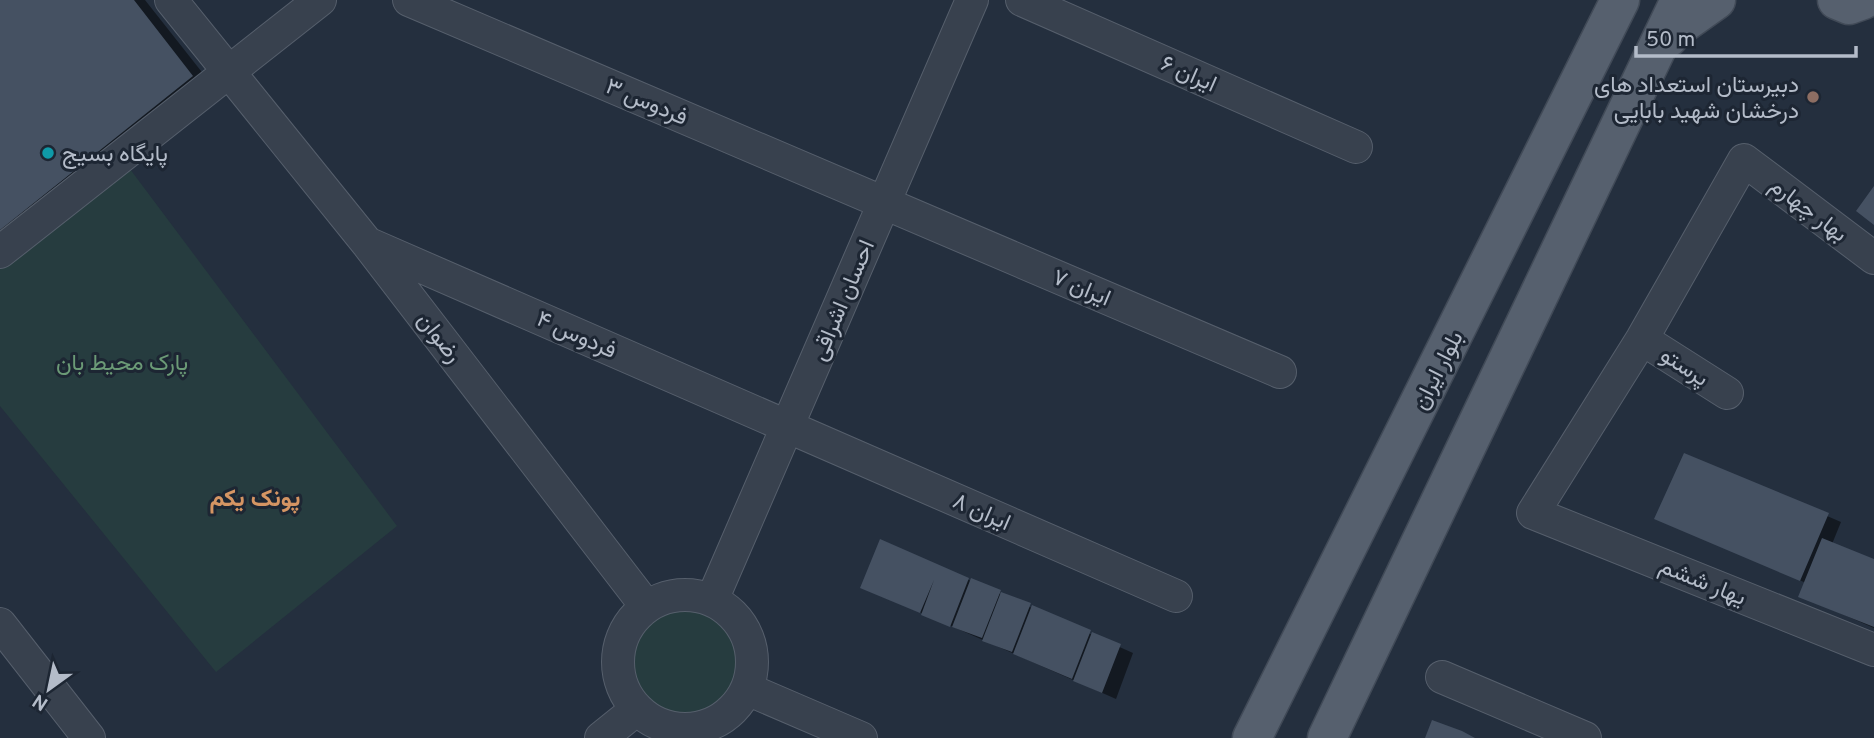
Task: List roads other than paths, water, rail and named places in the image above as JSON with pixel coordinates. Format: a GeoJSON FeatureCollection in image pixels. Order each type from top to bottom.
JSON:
{"type":"FeatureCollection","features":[{"type":"Feature","properties":{"kind":"main road"},"geometry":{"type":"LineString","coordinates":[[1327,738],[1680,0]]}},
{"type":"Feature","properties":{"kind":"main road"},"geometry":{"type":"LineString","coordinates":[[1651,59],[1678,27],[1716,0]]}},
{"type":"Feature","properties":{"kind":"main road"},"geometry":{"type":"LineString","coordinates":[[1837,0],[1850,5],[1863,0]]}},
{"type":"Feature","properties":{"kind":"main road","name":"بلوار ایران"},"geometry":{"type":"LineString","coordinates":[[1252,738],[1613,7]]}},
{"type":"Feature","properties":{"kind":"street","name":"رضوان"},"geometry":{"type":"LineString","coordinates":[[171,0],[367,243],[646,606]]}},
{"type":"Feature","properties":{"kind":"street"},"geometry":{"type":"LineString","coordinates":[[0,252],[320,0]]}},
{"type":"Feature","properties":{"kind":"street","name":"فردوس ۳"},"geometry":{"type":"LineString","coordinates":[[409,0],[885,202]]}},
{"type":"Feature","properties":{"kind":"street","name":"احسان اشراقی"},"geometry":{"type":"LineString","coordinates":[[712,600],[972,0]]}},
{"type":"Feature","properties":{"kind":"street","name":"ایران ۶"},"geometry":{"type":"LineString","coordinates":[[1022,0],[1356,147]]}},
{"type":"Feature","properties":{"kind":"street","name":"بهار چهارم"},"geometry":{"type":"LineString","coordinates":[[1642,339],[1744,160],[1874,258]]}},
{"type":"Feature","properties":{"kind":"street","name":"ایران ۷"},"geometry":{"type":"LineString","coordinates":[[885,202],[1280,372]]}},
{"type":"Feature","properties":{"kind":"street","name":"فردوس ۴"},"geometry":{"type":"LineString","coordinates":[[367,243],[788,426]]}},
{"type":"Feature","properties":{"kind":"street","name":"پرستو"},"geometry":{"type":"LineString","coordinates":[[1642,339],[1727,393]]}},
{"type":"Feature","properties":{"kind":"street","name":"یهار ششم"},"geometry":{"type":"LineString","coordinates":[[1642,339],[1532,513],[1874,650]]}},
{"type":"Feature","properties":{"kind":"street","name":"ایران ۸"},"geometry":{"type":"LineString","coordinates":[[788,426],[1176,596]]}},
{"type":"Feature","properties":{"kind":"street"},"geometry":{"type":"LineString","coordinates":[[690,594],[712,600],[730,611],[744,627],[751,648],[753,668],[747,689],[736,707],[718,721],[698,728],[676,729],[655,722],[637,709],[624,690],[618,667],[620,644],[630,623],[646,606],[667,596],[690,594]]}},
{"type":"Feature","properties":{"kind":"street"},"geometry":{"type":"LineString","coordinates":[[0,624],[89,738]]}},
{"type":"Feature","properties":{"kind":"street"},"geometry":{"type":"LineString","coordinates":[[1442,677],[1585,738]]}},
{"type":"Feature","properties":{"kind":"street"},"geometry":{"type":"LineString","coordinates":[[747,689],[861,738]]}},
{"type":"Feature","properties":{"kind":"street"},"geometry":{"type":"LineString","coordinates":[[601,738],[637,709]]}},
{"type":"Feature","properties":{"kind":"place","name":"دبیرستان استعداد های درخشان شهید بابایی"},"geometry":{"type":"Point","coordinates":[1813,97]}},
{"type":"Feature","properties":{"kind":"place","name":"پایگاه بسیج"},"geometry":{"type":"Point","coordinates":[48,153]}},
{"type":"Feature","properties":{"kind":"district","name":"پونک یکم"},"geometry":{"type":"Point","coordinates":[255,498]}},
{"type":"Feature","properties":{"kind":"park label","name":"پارک محیط بان"},"geometry":{"type":"Point","coordinates":[122,362]}}]}
